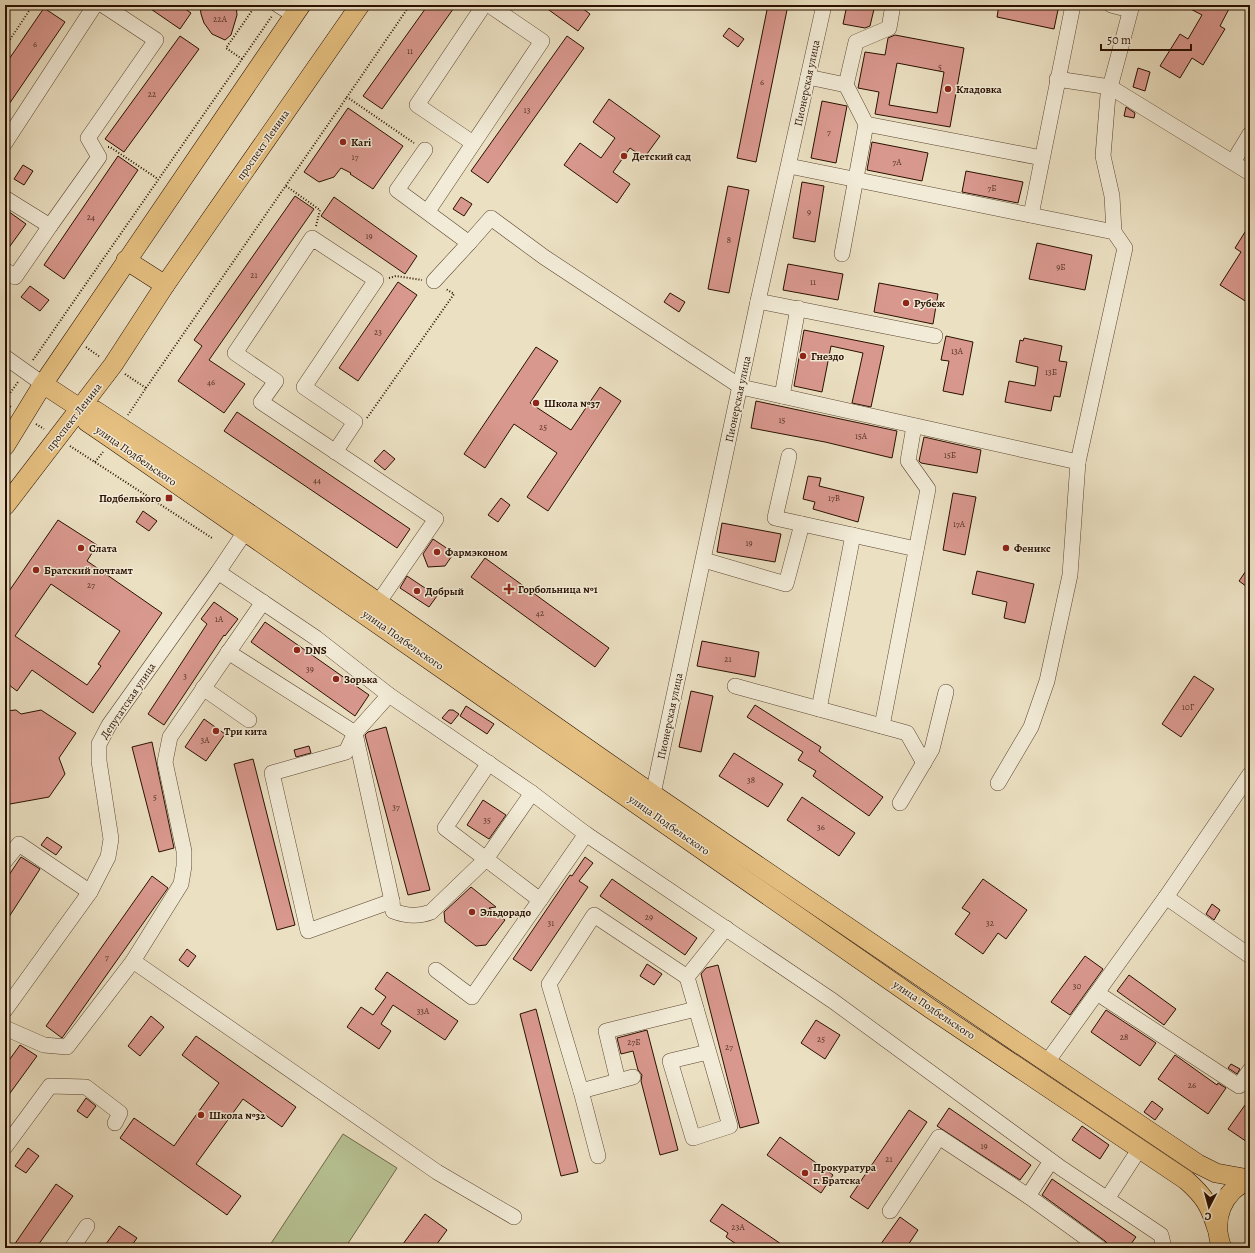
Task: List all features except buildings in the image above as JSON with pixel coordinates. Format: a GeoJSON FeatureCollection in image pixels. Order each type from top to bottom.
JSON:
{"type":"FeatureCollection","features":[{"type":"Feature","properties":{"kind":"main road","name":"проспект Ленина"},"geometry":{"type":"LineString","coordinates":[[5,506],[81,409],[113,365],[165,285],[360,5]]}},
{"type":"Feature","properties":{"kind":"main road"},"geometry":{"type":"LineString","coordinates":[[5,446],[43,384],[126,260],[288,8]]}},
{"type":"Feature","properties":{"kind":"main road"},"geometry":{"type":"LineString","coordinates":[[126,260],[165,285]]}},
{"type":"Feature","properties":{"kind":"main road"},"geometry":{"type":"LineString","coordinates":[[43,384],[81,409]]}},
{"type":"Feature","properties":{"kind":"main road","name":"улица Подбельского"},"geometry":{"type":"LineString","coordinates":[[81,409],[88,422],[378,603],[653,794],[744,867],[931,1009],[1186,1180],[1202,1194],[1209,1205],[1222,1248]]}},
{"type":"Feature","properties":{"kind":"main road","name":"улица Подбельского"},"geometry":{"type":"LineString","coordinates":[[250,524],[744,867],[1047,1062],[1198,1164],[1216,1173],[1250,1179]]}},
{"type":"Feature","properties":{"kind":"main road"},"geometry":{"type":"LineString","coordinates":[[1217,1229],[1218,1218],[1225,1198],[1236,1187],[1250,1179]]}},
{"type":"Feature","properties":{"kind":"street"},"geometry":{"type":"LineString","coordinates":[[5,143],[95,5]]}},
{"type":"Feature","properties":{"kind":"street"},"geometry":{"type":"LineString","coordinates":[[5,270],[15,277],[99,157],[88,138],[156,40],[103,5]]}},
{"type":"Feature","properties":{"kind":"street"},"geometry":{"type":"LineString","coordinates":[[473,143],[417,105],[484,5]]}},
{"type":"Feature","properties":{"kind":"street"},"geometry":{"type":"LineString","coordinates":[[428,211],[542,41],[489,5]]}},
{"type":"Feature","properties":{"kind":"street","name":"Пионерская улица"},"geometry":{"type":"LineString","coordinates":[[653,794],[741,387],[758,300],[824,5]]}},
{"type":"Feature","properties":{"kind":"street"},"geometry":{"type":"LineString","coordinates":[[842,254],[866,124],[846,86],[856,42],[889,28],[893,5]]}},
{"type":"Feature","properties":{"kind":"street"},"geometry":{"type":"LineString","coordinates":[[1031,215],[1073,5]]}},
{"type":"Feature","properties":{"kind":"street"},"geometry":{"type":"LineString","coordinates":[[998,783],[1031,727],[1047,681],[1070,575],[1078,462],[1125,248],[1114,232],[1112,196],[1103,156],[1110,87],[1131,7],[1111,5]]}},
{"type":"Feature","properties":{"kind":"street"},"geometry":{"type":"LineString","coordinates":[[808,77],[846,86]]}},
{"type":"Feature","properties":{"kind":"street"},"geometry":{"type":"LineString","coordinates":[[1057,79],[1110,87],[1250,173]]}},
{"type":"Feature","properties":{"kind":"street"},"geometry":{"type":"LineString","coordinates":[[866,124],[1042,158]]}},
{"type":"Feature","properties":{"kind":"street"},"geometry":{"type":"LineString","coordinates":[[1233,162],[1250,134]]}},
{"type":"Feature","properties":{"kind":"street"},"geometry":{"type":"LineString","coordinates":[[425,150],[397,190],[428,211],[469,243]]}},
{"type":"Feature","properties":{"kind":"street"},"geometry":{"type":"LineString","coordinates":[[789,166],[1114,232]]}},
{"type":"Feature","properties":{"kind":"street"},"geometry":{"type":"LineString","coordinates":[[5,198],[50,226]]}},
{"type":"Feature","properties":{"kind":"street"},"geometry":{"type":"LineString","coordinates":[[434,281],[491,218],[577,279],[741,387],[1078,462]]}},
{"type":"Feature","properties":{"kind":"street"},"geometry":{"type":"LineString","coordinates":[[335,452],[355,422],[304,387],[376,280],[312,238],[234,353],[276,381],[261,402],[335,452],[436,519],[378,603]]}},
{"type":"Feature","properties":{"kind":"street"},"geometry":{"type":"LineString","coordinates":[[758,300],[935,336]]}},
{"type":"Feature","properties":{"kind":"street"},"geometry":{"type":"LineString","coordinates":[[782,396],[798,308]]}},
{"type":"Feature","properties":{"kind":"street"},"geometry":{"type":"LineString","coordinates":[[5,357],[43,384]]}},
{"type":"Feature","properties":{"kind":"street"},"geometry":{"type":"LineString","coordinates":[[882,726],[928,489],[908,461],[914,426]]}},
{"type":"Feature","properties":{"kind":"street"},"geometry":{"type":"LineString","coordinates":[[789,456],[775,518],[916,550]]}},
{"type":"Feature","properties":{"kind":"street","name":"Депутатская улица"},"geometry":{"type":"LineString","coordinates":[[5,1010],[10,993],[90,892],[108,857],[111,839],[99,761],[99,744],[109,725],[218,572],[250,524]]}},
{"type":"Feature","properties":{"kind":"street"},"geometry":{"type":"LineString","coordinates":[[704,560],[786,584],[802,524]]}},
{"type":"Feature","properties":{"kind":"street"},"geometry":{"type":"LineString","coordinates":[[819,709],[853,535]]}},
{"type":"Feature","properties":{"kind":"street"},"geometry":{"type":"LineString","coordinates":[[218,572],[316,638],[389,695],[532,793],[586,834],[890,1041],[1052,1161],[1161,1235],[1164,1248]]}},
{"type":"Feature","properties":{"kind":"street"},"geometry":{"type":"LineString","coordinates":[[5,1028],[44,1045],[66,1047],[133,961],[181,884],[184,866],[184,851],[164,762],[170,737],[263,602]]}},
{"type":"Feature","properties":{"kind":"street"},"geometry":{"type":"LineString","coordinates":[[228,652],[355,733],[394,911],[404,915],[424,914],[431,912],[486,859],[532,793]]}},
{"type":"Feature","properties":{"kind":"street"},"geometry":{"type":"LineString","coordinates":[[735,686],[907,733],[924,763]]}},
{"type":"Feature","properties":{"kind":"street"},"geometry":{"type":"LineString","coordinates":[[203,688],[249,720]]}},
{"type":"Feature","properties":{"kind":"street"},"geometry":{"type":"LineString","coordinates":[[900,803],[932,749],[946,692]]}},
{"type":"Feature","properties":{"kind":"street"},"geometry":{"type":"LineString","coordinates":[[389,695],[355,733],[346,752],[272,774],[308,931],[392,901]]}},
{"type":"Feature","properties":{"kind":"street"},"geometry":{"type":"LineString","coordinates":[[489,763],[445,828],[540,900]]}},
{"type":"Feature","properties":{"kind":"street"},"geometry":{"type":"LineString","coordinates":[[1047,1062],[1166,897],[1250,774]]}},
{"type":"Feature","properties":{"kind":"street"},"geometry":{"type":"LineString","coordinates":[[436,970],[472,997],[586,834]]}},
{"type":"Feature","properties":{"kind":"street"},"geometry":{"type":"LineString","coordinates":[[5,861],[19,844],[90,892]]}},
{"type":"Feature","properties":{"kind":"street"},"geometry":{"type":"LineString","coordinates":[[1166,897],[1250,956]]}},
{"type":"Feature","properties":{"kind":"street"},"geometry":{"type":"LineString","coordinates":[[598,1156],[582,1091],[549,984],[594,915],[687,977],[730,1126],[693,1138],[670,1061],[708,1052]]}},
{"type":"Feature","properties":{"kind":"street"},"geometry":{"type":"LineString","coordinates":[[687,977],[726,928]]}},
{"type":"Feature","properties":{"kind":"street"},"geometry":{"type":"LineString","coordinates":[[133,961],[437,1172],[514,1218]]}},
{"type":"Feature","properties":{"kind":"street"},"geometry":{"type":"LineString","coordinates":[[1097,993],[1239,1086],[1250,1070]]}},
{"type":"Feature","properties":{"kind":"street"},"geometry":{"type":"LineString","coordinates":[[618,1081],[606,1031],[696,1008]]}},
{"type":"Feature","properties":{"kind":"street"},"geometry":{"type":"LineString","coordinates":[[582,1091],[633,1078]]}},
{"type":"Feature","properties":{"kind":"street"},"geometry":{"type":"LineString","coordinates":[[5,1147],[50,1086],[86,1087],[120,1113],[115,1122]]}},
{"type":"Feature","properties":{"kind":"street"},"geometry":{"type":"LineString","coordinates":[[890,1211],[939,1137],[1028,1196],[1100,1248]]}},
{"type":"Feature","properties":{"kind":"street"},"geometry":{"type":"LineString","coordinates":[[1107,1199],[1140,1148]]}},
{"type":"Feature","properties":{"kind":"street"},"geometry":{"type":"LineString","coordinates":[[1028,1196],[1052,1161]]}},
{"type":"Feature","properties":{"kind":"street"},"geometry":{"type":"LineString","coordinates":[[72,1248],[87,1226]]}},
{"type":"Feature","properties":{"kind":"path"},"geometry":{"type":"LineString","coordinates":[[5,47],[33,5]]}},
{"type":"Feature","properties":{"kind":"path"},"geometry":{"type":"LineString","coordinates":[[242,59],[226,48],[256,5]]}},
{"type":"Feature","properties":{"kind":"path"},"geometry":{"type":"LineString","coordinates":[[146,388],[410,5]]}},
{"type":"Feature","properties":{"kind":"path"},"geometry":{"type":"LineString","coordinates":[[5,400],[242,59],[288,8]]}},
{"type":"Feature","properties":{"kind":"path"},"geometry":{"type":"LineString","coordinates":[[347,97],[425,150]]}},
{"type":"Feature","properties":{"kind":"path"},"geometry":{"type":"LineString","coordinates":[[95,150],[110,147],[158,180]]}},
{"type":"Feature","properties":{"kind":"path"},"geometry":{"type":"LineString","coordinates":[[286,186],[320,210],[312,238]]}},
{"type":"Feature","properties":{"kind":"path"},"geometry":{"type":"LineString","coordinates":[[355,422],[363,423],[454,294],[434,281],[396,276],[376,280]]}},
{"type":"Feature","properties":{"kind":"path"},"geometry":{"type":"LineString","coordinates":[[5,403],[212,538]]}},
{"type":"Feature","properties":{"kind":"green space"},"geometry":{"type":"Polygon","coordinates":[[[343,1134],[397,1168],[345,1248],[268,1248],[343,1134]]]}},
{"type":"Feature","properties":{"kind":"place","name":"Кладовка"},"geometry":{"type":"Point","coordinates":[948,89]}},
{"type":"Feature","properties":{"kind":"place","name":"Kari"},"geometry":{"type":"Point","coordinates":[343,142]}},
{"type":"Feature","properties":{"kind":"place","name":"Детский сад"},"geometry":{"type":"Point","coordinates":[624,156]}},
{"type":"Feature","properties":{"kind":"place","name":"Рубеж"},"geometry":{"type":"Point","coordinates":[906,303]}},
{"type":"Feature","properties":{"kind":"place","name":"Гнездо"},"geometry":{"type":"Point","coordinates":[803,356]}},
{"type":"Feature","properties":{"kind":"place","name":"Школа №37"},"geometry":{"type":"Point","coordinates":[536,403]}},
{"type":"Feature","properties":{"kind":"place","name":"Подбелького"},"geometry":{"type":"Point","coordinates":[169,498]}},
{"type":"Feature","properties":{"kind":"place","name":"Слата"},"geometry":{"type":"Point","coordinates":[81,548]}},
{"type":"Feature","properties":{"kind":"place","name":"Феникс"},"geometry":{"type":"Point","coordinates":[1006,548]}},
{"type":"Feature","properties":{"kind":"place","name":"Фармэконом"},"geometry":{"type":"Point","coordinates":[437,552]}},
{"type":"Feature","properties":{"kind":"place","name":"Братский почтамт"},"geometry":{"type":"Point","coordinates":[36,570]}},
{"type":"Feature","properties":{"kind":"place","name":"Горбольница №1"},"geometry":{"type":"Point","coordinates":[509,589]}},
{"type":"Feature","properties":{"kind":"place","name":"Добрый"},"geometry":{"type":"Point","coordinates":[417,591]}},
{"type":"Feature","properties":{"kind":"place","name":"DNS"},"geometry":{"type":"Point","coordinates":[297,650]}},
{"type":"Feature","properties":{"kind":"place","name":"Зорька"},"geometry":{"type":"Point","coordinates":[336,679]}},
{"type":"Feature","properties":{"kind":"place","name":"Три кита"},"geometry":{"type":"Point","coordinates":[216,731]}},
{"type":"Feature","properties":{"kind":"place","name":"Эльдорадо"},"geometry":{"type":"Point","coordinates":[472,912]}},
{"type":"Feature","properties":{"kind":"place","name":"Школа №32"},"geometry":{"type":"Point","coordinates":[201,1115]}},
{"type":"Feature","properties":{"kind":"place","name":"Прокуратура г. Братска"},"geometry":{"type":"Point","coordinates":[805,1173]}}]}
